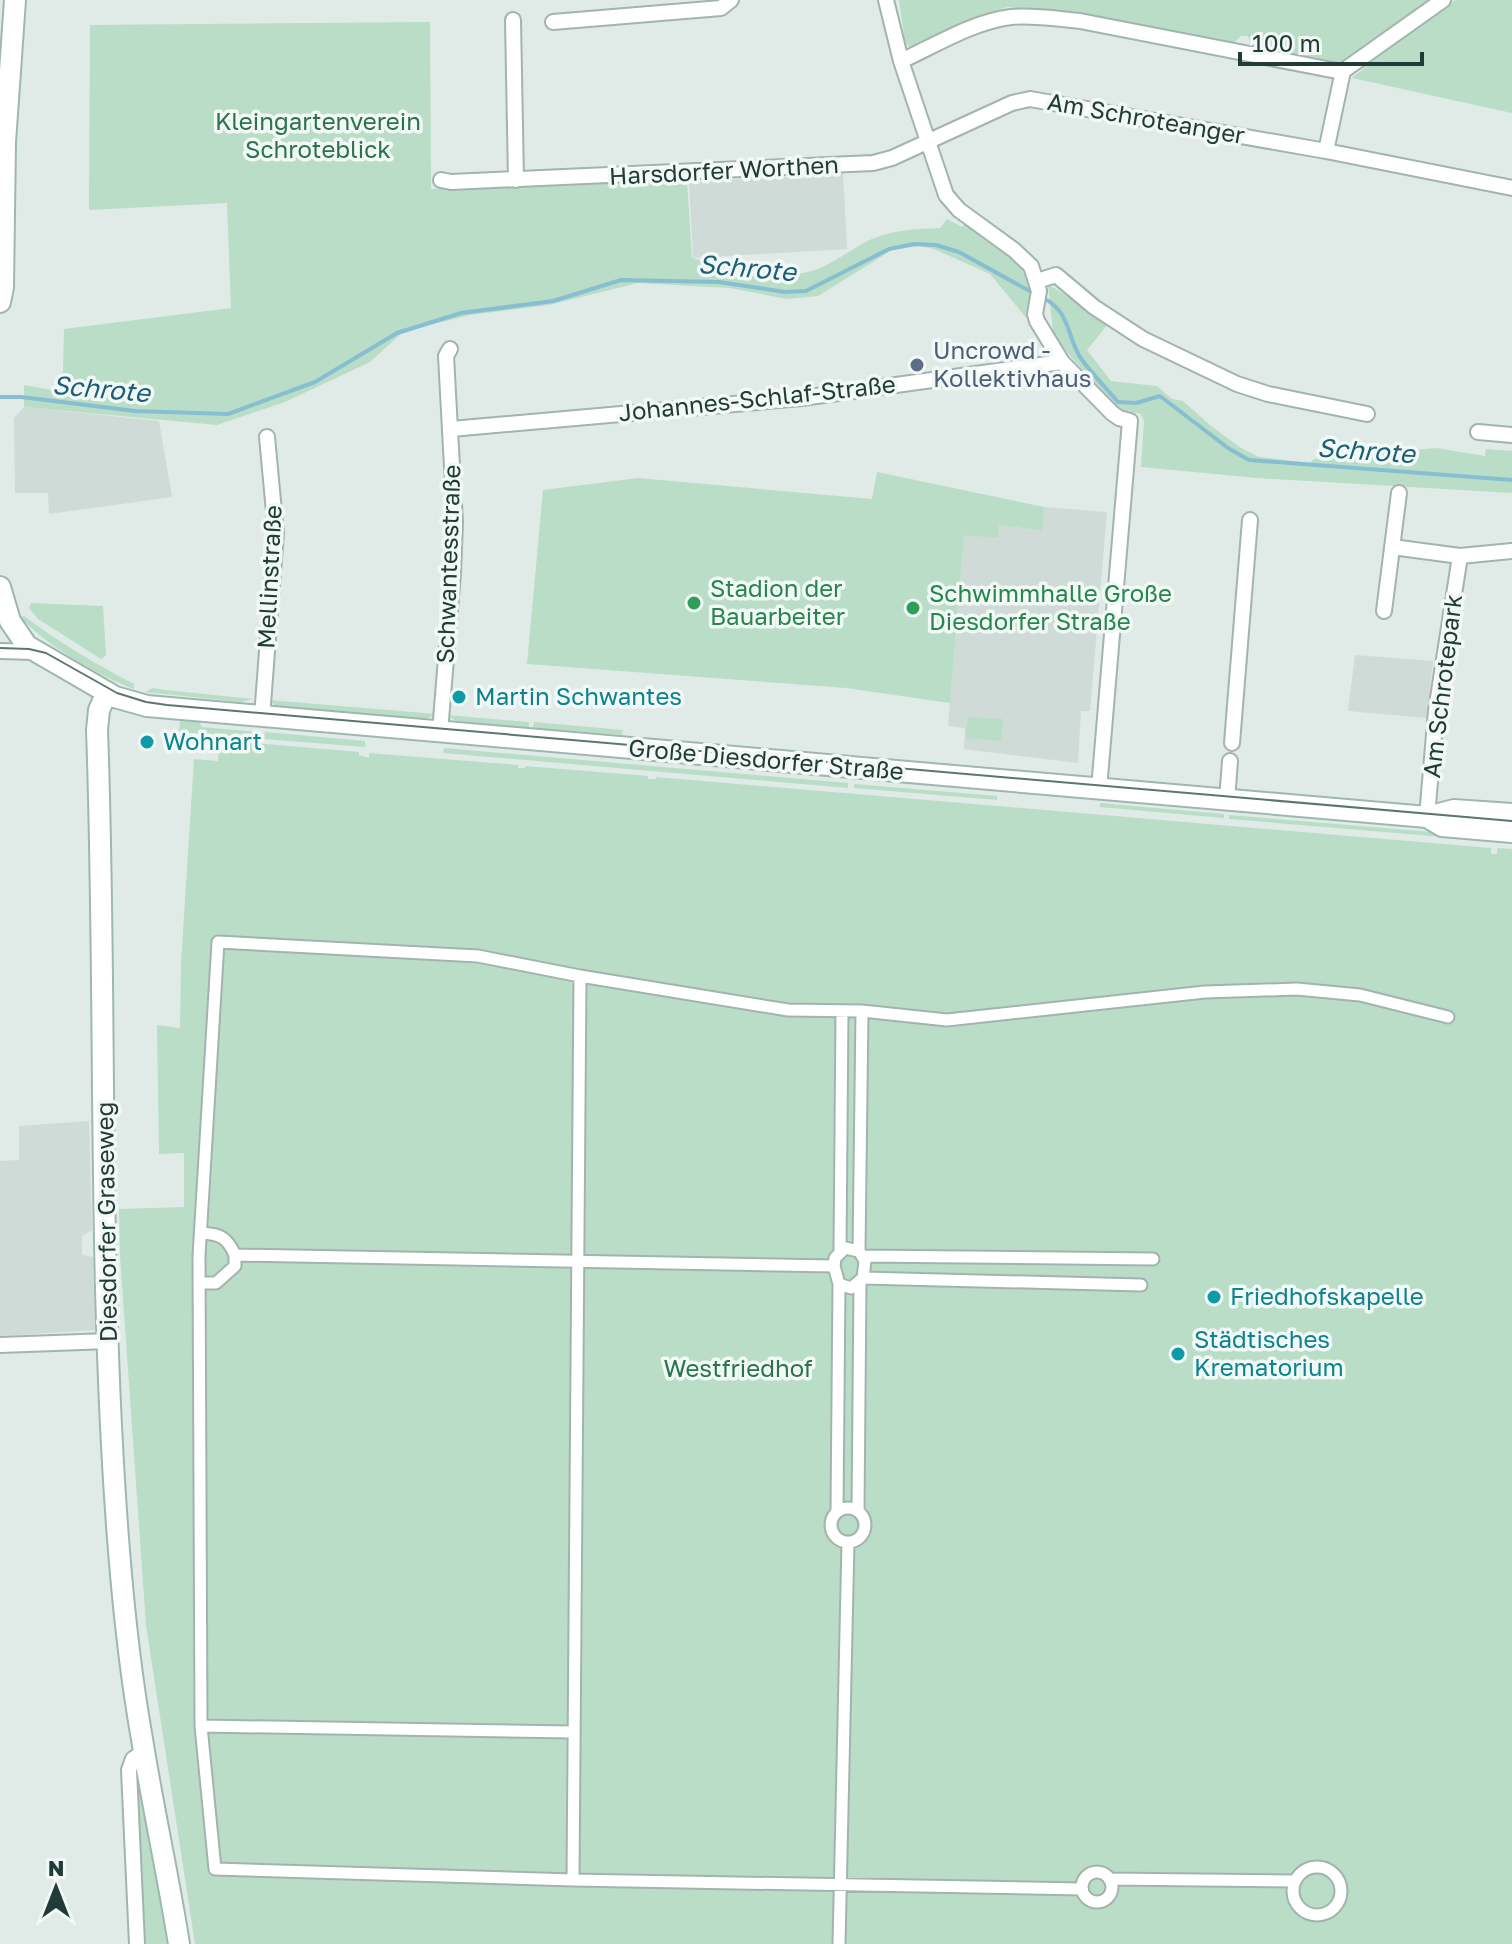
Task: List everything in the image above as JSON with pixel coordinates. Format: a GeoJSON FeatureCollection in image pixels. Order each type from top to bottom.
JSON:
{"type":"FeatureCollection","features":[{"type":"Feature","properties":{"kind":"main road"},"geometry":{"type":"LineString","coordinates":[[0,302],[3,287],[2,142],[15,0]]}},
{"type":"Feature","properties":{"kind":"main road","name":"Große Diesdorfer Straße"},"geometry":{"type":"LineString","coordinates":[[0,587],[13,627],[27,646],[107,692],[147,706],[1427,817],[1454,810],[1512,814]]}},
{"type":"Feature","properties":{"kind":"main road","name":"Diesdorfer Graseweg"},"geometry":{"type":"LineString","coordinates":[[107,692],[99,710],[97,730],[109,1341],[119,1552],[144,1752],[179,1944]]}},
{"type":"Feature","properties":{"kind":"main road","name":"Große Diesdorfer Straße"},"geometry":{"type":"LineString","coordinates":[[1427,817],[1442,826],[1512,832]]}},
{"type":"Feature","properties":{"kind":"street"},"geometry":{"type":"LineString","coordinates":[[553,22],[721,8],[731,0]]}},
{"type":"Feature","properties":{"kind":"street"},"geometry":{"type":"LineString","coordinates":[[886,0],[901,61],[942,187],[950,202],[1031,266],[1038,286],[1035,314],[1062,362],[1112,413],[1130,421],[1099,789]]}},
{"type":"Feature","properties":{"kind":"street"},"geometry":{"type":"LineString","coordinates":[[1326,151],[1342,72],[1443,0]]}},
{"type":"Feature","properties":{"kind":"street"},"geometry":{"type":"LineString","coordinates":[[901,61],[973,27],[1011,17],[1041,17],[1096,24],[1342,72]]}},
{"type":"Feature","properties":{"kind":"street"},"geometry":{"type":"LineString","coordinates":[[513,20],[516,180]]}},
{"type":"Feature","properties":{"kind":"street","name":"Am Schroteanger"},"geometry":{"type":"LineString","coordinates":[[927,142],[1012,103],[1030,99],[1326,151],[1512,188]]}},
{"type":"Feature","properties":{"kind":"street","name":"Harsdorfer Worthen"},"geometry":{"type":"LineString","coordinates":[[441,180],[516,180],[867,164],[885,161],[927,142]]}},
{"type":"Feature","properties":{"kind":"street"},"geometry":{"type":"LineString","coordinates":[[1038,286],[1056,275],[1094,307],[1143,339],[1237,384],[1268,394],[1367,414]]}},
{"type":"Feature","properties":{"kind":"street","name":"Schwantesstraße"},"geometry":{"type":"LineString","coordinates":[[440,732],[455,509],[446,356],[450,349]]}},
{"type":"Feature","properties":{"kind":"street","name":"Johannes-Schlaf-Straße"},"geometry":{"type":"LineString","coordinates":[[451,429],[802,398],[1062,362]]}},
{"type":"Feature","properties":{"kind":"street"},"geometry":{"type":"LineString","coordinates":[[1478,432],[1512,435]]}},
{"type":"Feature","properties":{"kind":"street","name":"Mellinstraße"},"geometry":{"type":"LineString","coordinates":[[262,717],[276,533],[267,437]]}},
{"type":"Feature","properties":{"kind":"street"},"geometry":{"type":"LineString","coordinates":[[1384,611],[1399,493]]}},
{"type":"Feature","properties":{"kind":"street"},"geometry":{"type":"LineString","coordinates":[[1232,743],[1250,520]]}},
{"type":"Feature","properties":{"kind":"street"},"geometry":{"type":"LineString","coordinates":[[1392,547],[1460,556],[1512,551]]}},
{"type":"Feature","properties":{"kind":"street","name":"Am Schrotepark"},"geometry":{"type":"LineString","coordinates":[[1427,817],[1436,711],[1460,556]]}},
{"type":"Feature","properties":{"kind":"street"},"geometry":{"type":"LineString","coordinates":[[0,651],[39,653]]}},
{"type":"Feature","properties":{"kind":"street"},"geometry":{"type":"LineString","coordinates":[[1227,800],[1230,761]]}},
{"type":"Feature","properties":{"kind":"street"},"geometry":{"type":"LineString","coordinates":[[1082,1889],[573,1880],[215,1869],[201,1726],[199,1283],[203,1154],[218,942],[478,956],[788,1010],[862,1011],[947,1020],[1205,992],[1297,989],[1360,995],[1448,1017]]}},
{"type":"Feature","properties":{"kind":"street"},"geometry":{"type":"LineString","coordinates":[[573,1880],[580,976]]}},
{"type":"Feature","properties":{"kind":"street"},"geometry":{"type":"LineString","coordinates":[[837,1511],[839,1284],[834,1266],[840,1250],[842,1011]]}},
{"type":"Feature","properties":{"kind":"street"},"geometry":{"type":"LineString","coordinates":[[858,1511],[861,1280],[866,1267],[861,1253],[862,1011]]}},
{"type":"Feature","properties":{"kind":"street"},"geometry":{"type":"LineString","coordinates":[[199,1283],[216,1283],[235,1266],[235,1255],[229,1240],[218,1234],[201,1233]]}},
{"type":"Feature","properties":{"kind":"street"},"geometry":{"type":"LineString","coordinates":[[840,1250],[854,1248],[861,1253],[1153,1259]]}},
{"type":"Feature","properties":{"kind":"street"},"geometry":{"type":"LineString","coordinates":[[235,1255],[834,1266]]}},
{"type":"Feature","properties":{"kind":"street"},"geometry":{"type":"LineString","coordinates":[[839,1284],[851,1288],[861,1280],[1141,1285]]}},
{"type":"Feature","properties":{"kind":"street"},"geometry":{"type":"LineString","coordinates":[[0,1345],[109,1341]]}},
{"type":"Feature","properties":{"kind":"street"},"geometry":{"type":"LineString","coordinates":[[849,1508],[858,1511],[865,1520],[859,1538],[848,1542],[838,1540],[831,1528],[833,1516],[837,1511],[849,1508]]}},
{"type":"Feature","properties":{"kind":"street"},"geometry":{"type":"LineString","coordinates":[[839,1944],[848,1542]]}},
{"type":"Feature","properties":{"kind":"street"},"geometry":{"type":"LineString","coordinates":[[201,1726],[573,1732]]}},
{"type":"Feature","properties":{"kind":"street"},"geometry":{"type":"LineString","coordinates":[[137,1944],[129,1770],[133,1759],[144,1752]]}},
{"type":"Feature","properties":{"kind":"street"},"geometry":{"type":"LineString","coordinates":[[1109,1879],[1111,1891],[1103,1900],[1091,1901],[1084,1895],[1082,1889],[1089,1874],[1100,1873],[1109,1879],[1295,1881],[1315,1866],[1327,1868],[1339,1880],[1342,1892],[1340,1901],[1325,1914],[1309,1913],[1296,1902],[1295,1881]]}},
{"type":"Feature","properties":{"kind":"shaded area"},"geometry":{"type":"Polygon","coordinates":[[[843,173],[847,249],[693,258],[689,182],[843,173]]]}},
{"type":"Feature","properties":{"kind":"shaded area"},"geometry":{"type":"Polygon","coordinates":[[[24,407],[159,421],[172,497],[49,514],[48,493],[15,493],[14,418],[24,407]]]}},
{"type":"Feature","properties":{"kind":"shaded area"},"geometry":{"type":"Polygon","coordinates":[[[1044,507],[1107,512],[1090,711],[1081,711],[1078,763],[964,749],[965,728],[948,726],[964,535],[999,525],[1041,531],[1044,507]]]}},
{"type":"Feature","properties":{"kind":"shaded area"},"geometry":{"type":"Polygon","coordinates":[[[1355,655],[1433,661],[1427,718],[1348,711],[1355,655]]]}},
{"type":"Feature","properties":{"kind":"shaded area"},"geometry":{"type":"Polygon","coordinates":[[[89,1121],[92,1230],[82,1236],[82,1255],[93,1257],[95,1330],[0,1336],[0,1161],[19,1160],[19,1126],[89,1121]]]}},
{"type":"Feature","properties":{"kind":"green space"},"geometry":{"type":"Polygon","coordinates":[[[899,0],[1430,0],[1336,65],[1251,46],[1248,36],[1241,36],[1233,44],[1055,11],[1008,7],[969,19],[910,47],[905,43],[899,0]]]}},
{"type":"Feature","properties":{"kind":"green space"},"geometry":{"type":"Polygon","coordinates":[[[1455,0],[1512,0],[1512,113],[1352,78],[1401,38],[1455,0]]]}},
{"type":"Feature","properties":{"kind":"green space","name":"Kleingartenverein Schroteblick"},"geometry":{"type":"Polygon","coordinates":[[[430,22],[431,189],[687,181],[692,258],[782,274],[815,270],[862,244],[891,233],[940,228],[947,219],[962,227],[966,222],[1023,267],[1032,292],[1028,320],[990,274],[934,249],[919,246],[892,250],[818,296],[787,299],[730,288],[638,283],[549,305],[470,315],[426,326],[401,334],[370,362],[285,402],[217,425],[24,407],[24,385],[58,391],[57,383],[63,371],[64,329],[231,308],[227,203],[89,210],[90,25],[430,22]]]}},
{"type":"Feature","properties":{"kind":"green space"},"geometry":{"type":"Polygon","coordinates":[[[1048,284],[1109,323],[1087,350],[1111,381],[1157,386],[1172,399],[1183,401],[1241,448],[1259,457],[1310,463],[1314,459],[1436,448],[1485,456],[1486,449],[1512,451],[1512,493],[1257,478],[1141,467],[1144,421],[1141,414],[1117,408],[1064,349],[1053,332],[1048,284]]]}},
{"type":"Feature","properties":{"kind":"green space","name":"Stadion der Bauarbeiter"},"geometry":{"type":"Polygon","coordinates":[[[877,472],[1044,507],[1042,531],[999,525],[998,538],[964,535],[950,703],[846,688],[527,664],[543,490],[638,478],[872,499],[877,472]]]}},
{"type":"Feature","properties":{"kind":"green space"},"geometry":{"type":"Polygon","coordinates":[[[31,603],[103,606],[106,655],[101,659],[38,619],[29,608],[31,603]]]}},
{"type":"Feature","properties":{"kind":"green space"},"geometry":{"type":"Polygon","coordinates":[[[24,616],[105,669],[134,684],[134,689],[90,668],[58,648],[31,627],[21,617],[24,616]]]}},
{"type":"Feature","properties":{"kind":"green space"},"geometry":{"type":"Polygon","coordinates":[[[153,688],[253,699],[241,702],[145,692],[153,688]]]}},
{"type":"Feature","properties":{"kind":"green space"},"geometry":{"type":"Polygon","coordinates":[[[269,700],[436,714],[426,719],[276,706],[269,700]]]}},
{"type":"Feature","properties":{"kind":"green space"},"geometry":{"type":"Polygon","coordinates":[[[447,715],[529,722],[529,728],[456,721],[447,715]]]}},
{"type":"Feature","properties":{"kind":"green space"},"geometry":{"type":"Polygon","coordinates":[[[968,717],[1003,719],[1001,741],[966,738],[968,717]]]}},
{"type":"Feature","properties":{"kind":"green space"},"geometry":{"type":"Polygon","coordinates":[[[180,721],[199,722],[202,727],[260,732],[259,738],[179,732],[180,721]]]}},
{"type":"Feature","properties":{"kind":"green space"},"geometry":{"type":"Polygon","coordinates":[[[534,722],[623,730],[622,735],[533,728],[534,722]]]}},
{"type":"Feature","properties":{"kind":"green space"},"geometry":{"type":"Polygon","coordinates":[[[265,732],[365,741],[365,747],[264,739],[265,732]]]}},
{"type":"Feature","properties":{"kind":"green space","name":"Westfriedhof"},"geometry":{"type":"Polygon","coordinates":[[[194,738],[359,752],[359,755],[369,758],[369,753],[1491,848],[1491,854],[1497,854],[1497,848],[1512,849],[1512,1944],[195,1944],[146,1625],[119,1209],[184,1207],[184,1153],[159,1154],[157,1025],[180,1028],[194,759],[218,761],[219,747],[194,744],[194,738]]]}},
{"type":"Feature","properties":{"kind":"green space"},"geometry":{"type":"Polygon","coordinates":[[[444,748],[848,783],[848,788],[443,753],[444,748]]]}},
{"type":"Feature","properties":{"kind":"green space"},"geometry":{"type":"Polygon","coordinates":[[[854,784],[997,796],[997,800],[854,788],[854,784]]]}},
{"type":"Feature","properties":{"kind":"green space"},"geometry":{"type":"Polygon","coordinates":[[[1100,803],[1224,814],[1224,818],[1100,807],[1100,803]]]}},
{"type":"Feature","properties":{"kind":"green space"},"geometry":{"type":"Polygon","coordinates":[[[1229,815],[1444,833],[1444,837],[1229,819],[1229,815]]]}},
{"type":"Feature","properties":{"kind":"green space"},"geometry":{"type":"Polygon","coordinates":[[[135,1767],[164,1919],[167,1944],[144,1944],[135,1767]]]}},
{"type":"Feature","properties":{"kind":"waterway","name":"Schrote"},"geometry":{"type":"LineString","coordinates":[[0,397],[135,411],[228,414],[315,382],[397,333],[461,313],[553,301],[621,280],[719,282],[785,292],[806,291],[889,249],[914,244],[936,245],[959,252],[1035,294]]}},
{"type":"Feature","properties":{"kind":"waterway","name":"Schrote"},"geometry":{"type":"LineString","coordinates":[[1043,298],[1058,310],[1080,357],[1118,402],[1136,403],[1160,396],[1228,448],[1249,460],[1512,480]]}},
{"type":"Feature","properties":{"kind":"tram line"},"geometry":{"type":"LineString","coordinates":[[0,648],[46,653],[117,693],[167,705],[1512,821]]}},
{"type":"Feature","properties":{"kind":"place","name":"Uncrowd - Kollektivhaus"},"geometry":{"type":"Point","coordinates":[917,365]}},
{"type":"Feature","properties":{"kind":"place","name":"Stadion der Bauarbeiter"},"geometry":{"type":"Point","coordinates":[694,603]}},
{"type":"Feature","properties":{"kind":"place","name":"Schwimmhalle Große Diesdorfer Straße"},"geometry":{"type":"Point","coordinates":[913,608]}},
{"type":"Feature","properties":{"kind":"place","name":"Martin Schwantes"},"geometry":{"type":"Point","coordinates":[459,697]}},
{"type":"Feature","properties":{"kind":"place","name":"Wohnart"},"geometry":{"type":"Point","coordinates":[147,742]}},
{"type":"Feature","properties":{"kind":"place","name":"Friedhofskapelle"},"geometry":{"type":"Point","coordinates":[1214,1297]}},
{"type":"Feature","properties":{"kind":"place","name":"Städtisches Krematorium"},"geometry":{"type":"Point","coordinates":[1178,1354]}}]}
